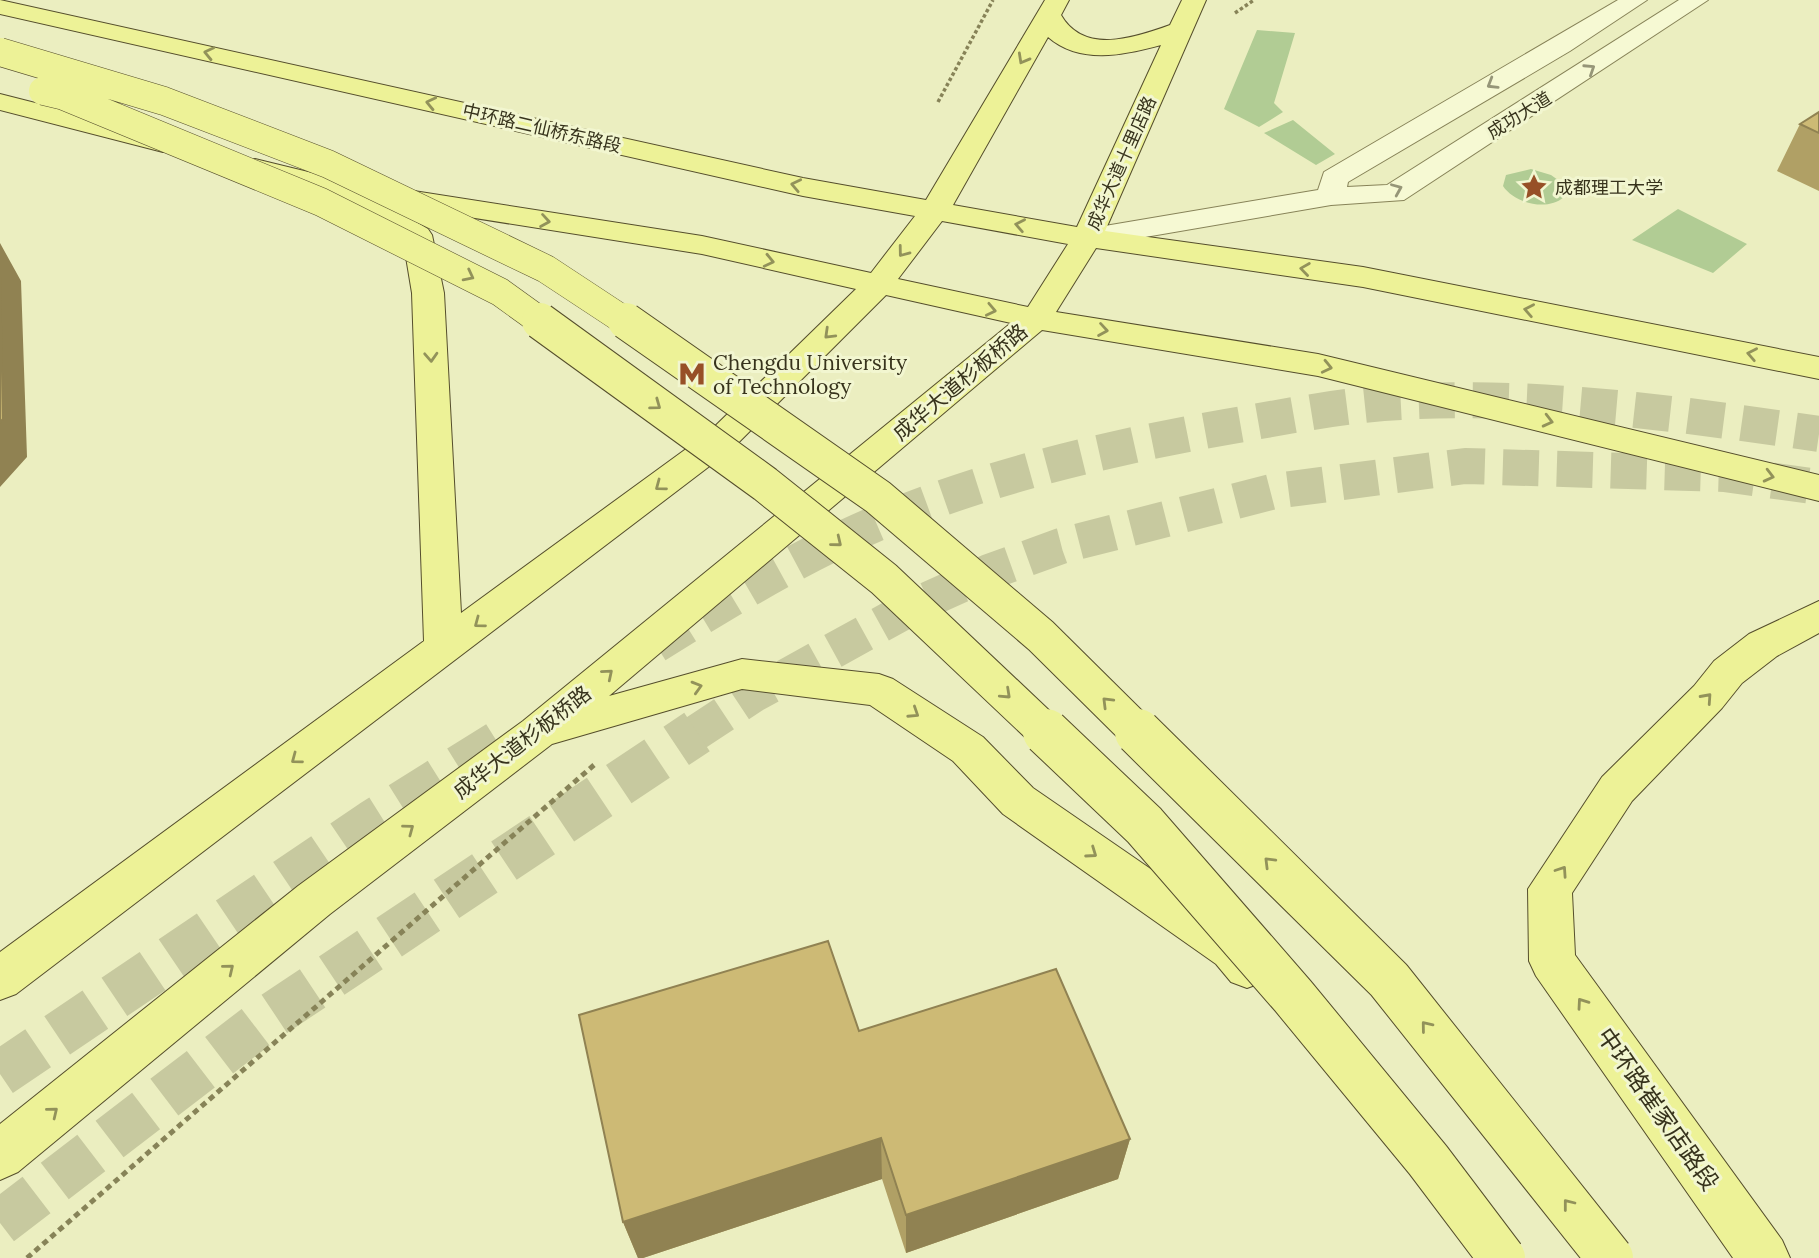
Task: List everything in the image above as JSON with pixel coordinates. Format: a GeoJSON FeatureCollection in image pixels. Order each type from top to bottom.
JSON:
{"type":"FeatureCollection","features":[{"type":"Feature","properties":{"kind":"main road","name":"成华大道十里店路"},"geometry":{"type":"LineString","coordinates":[[1036,319],[1087,238],[1194,0]]}},
{"type":"Feature","properties":{"kind":"main road","name":"中环路二仙桥东路段"},"geometry":{"type":"LineString","coordinates":[[7,4],[779,182],[1087,238],[1363,277],[1819,368]]}},
{"type":"Feature","properties":{"kind":"main road"},"geometry":{"type":"LineString","coordinates":[[1053,8],[1060,34],[1089,46],[1117,48],[1137,45],[1180,30]]}},
{"type":"Feature","properties":{"kind":"main road"},"geometry":{"type":"LineString","coordinates":[[0,979],[444,650],[720,440],[877,286],[935,210],[1053,8]]}},
{"type":"Feature","properties":{"kind":"main road"},"geometry":{"type":"LineString","coordinates":[[0,52],[164,101],[328,164],[546,269],[665,347],[878,497],[1041,636],[1388,980],[1610,1258]]}},
{"type":"Feature","properties":{"kind":"main road"},"geometry":{"type":"LineString","coordinates":[[0,80],[64,96],[321,202],[500,292],[765,484],[884,579],[1144,825],[1293,996],[1428,1160],[1502,1258]]}},
{"type":"Feature","properties":{"kind":"main road"},"geometry":{"type":"LineString","coordinates":[[0,102],[337,188],[702,245],[877,286],[1036,319],[1318,365],[1819,488]]}},
{"type":"Feature","properties":{"kind":"main road"},"geometry":{"type":"LineString","coordinates":[[337,188],[416,235],[428,293],[444,650]]}},
{"type":"Feature","properties":{"kind":"main road","name":"成华大道杉板桥路"},"geometry":{"type":"LineString","coordinates":[[0,1155],[314,900],[537,733],[1036,319]]}},
{"type":"Feature","properties":{"kind":"main road","name":"中环路崔家店路段"},"geometry":{"type":"LineString","coordinates":[[1764,1258],[1552,961],[1550,888],[1617,789],[1708,697],[1728,672],[1763,645],[1819,616]]}},
{"type":"Feature","properties":{"kind":"main road"},"geometry":{"type":"LineString","coordinates":[[537,733],[742,674],[879,690],[968,749],[1018,801],[1232,950],[1352,1081],[1463,1231],[1479,1258]]}},
{"type":"Feature","properties":{"kind":"street","name":"成功大道"},"geometry":{"type":"LineString","coordinates":[[1331,196],[1334,177],[1567,43],[1635,0]]}},
{"type":"Feature","properties":{"kind":"street","name":"成功大道"},"geometry":{"type":"LineString","coordinates":[[1087,238],[1331,196],[1394,194],[1696,0]]}},
{"type":"Feature","properties":{"kind":"path"},"geometry":{"type":"LineString","coordinates":[[938,102],[993,0]]}},
{"type":"Feature","properties":{"kind":"path"},"geometry":{"type":"LineString","coordinates":[[27,1258],[597,762]]}},
{"type":"Feature","properties":{"kind":"green space"},"geometry":{"type":"Polygon","coordinates":[[[1257,30],[1295,33],[1274,103],[1283,112],[1259,127],[1224,109],[1257,30]]]}},
{"type":"Feature","properties":{"kind":"green space"},"geometry":{"type":"Polygon","coordinates":[[[1293,120],[1335,154],[1316,165],[1264,133],[1293,120]]]}},
{"type":"Feature","properties":{"kind":"green space"},"geometry":{"type":"Polygon","coordinates":[[[1531,169],[1551,175],[1565,185],[1564,197],[1549,204],[1531,204],[1515,197],[1503,186],[1506,175],[1531,169]]]}},
{"type":"Feature","properties":{"kind":"green space"},"geometry":{"type":"Polygon","coordinates":[[[1678,209],[1747,244],[1713,273],[1632,240],[1678,209]]]}},
{"type":"Feature","properties":{"kind":"building"},"geometry":{"type":"Polygon","coordinates":[[[1819,112],[1819,133],[1800,124],[1819,112]]]}},
{"type":"Feature","properties":{"kind":"building"},"geometry":{"type":"Polygon","coordinates":[[[0,276],[3,419],[0,422],[0,276]]]}},
{"type":"Feature","properties":{"kind":"building"},"geometry":{"type":"Polygon","coordinates":[[[828,941],[859,1031],[1056,969],[1130,1139],[906,1215],[881,1138],[623,1222],[579,1015],[828,941]]]}},
{"type":"Feature","properties":{"kind":"tunnel"},"geometry":{"type":"LineString","coordinates":[[656,645],[804,558],[897,515],[977,486],[1059,463],[1226,427],[1357,406],[1453,400],[1558,403],[1715,419],[1819,434]]}},
{"type":"Feature","properties":{"kind":"tunnel"},"geometry":{"type":"LineString","coordinates":[[694,734],[753,695],[916,605],[989,572],[1061,546],[1275,491],[1465,466],[1724,474],[1819,487]]}},
{"type":"Feature","properties":{"kind":"tunnel"},"geometry":{"type":"LineString","coordinates":[[0,1223],[265,1020],[694,734]]}},
{"type":"Feature","properties":{"kind":"tunnel"},"geometry":{"type":"LineString","coordinates":[[0,1074],[372,823],[501,742]]}},
{"type":"Feature","properties":{"kind":"place","name":"成都理工大学"},"geometry":{"type":"Point","coordinates":[1534,187]}},
{"type":"Feature","properties":{"kind":"place","name":"Chengdu University of Technology"},"geometry":{"type":"Point","coordinates":[692,374]}}]}
